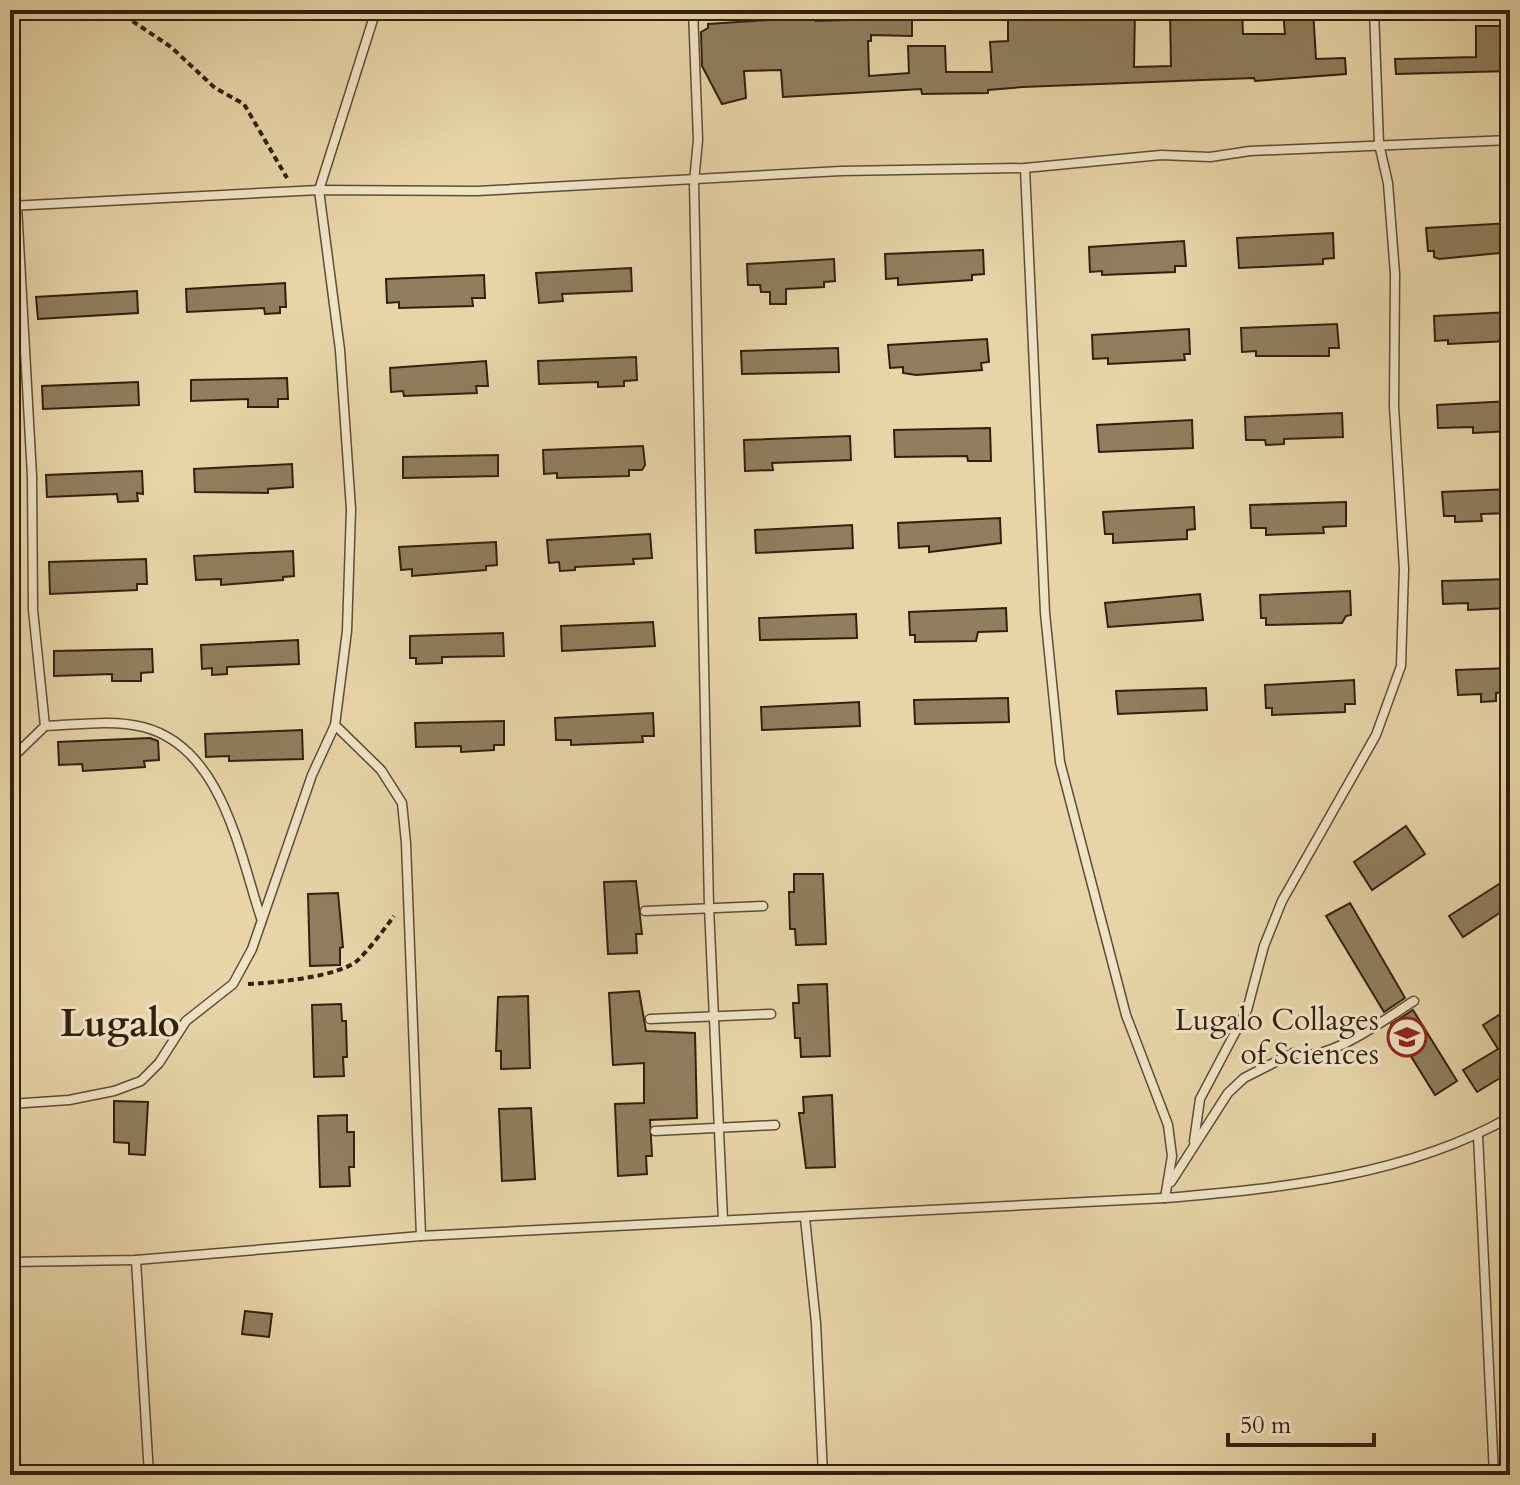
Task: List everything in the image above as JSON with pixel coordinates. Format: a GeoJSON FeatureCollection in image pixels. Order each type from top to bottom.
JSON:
{"type":"FeatureCollection","features":[{"type":"Feature","properties":{"kind":"lane"},"geometry":{"type":"LineString","coordinates":[[10,1104],[69,1100],[114,1091],[141,1081],[159,1063],[186,1021],[233,984],[252,949],[290,848],[312,775],[335,725],[347,631],[351,509],[340,350],[319,190],[376,10]]}},
{"type":"Feature","properties":{"kind":"lane"},"geometry":{"type":"LineString","coordinates":[[693,10],[698,140],[694,182],[709,907],[723,1220]]}},
{"type":"Feature","properties":{"kind":"lane"},"geometry":{"type":"LineString","coordinates":[[1194,1141],[1200,1099],[1247,1010],[1264,946],[1282,901],[1376,735],[1401,666],[1404,569],[1394,406],[1395,274],[1388,183],[1379,144],[1374,10]]}},
{"type":"Feature","properties":{"kind":"lane"},"geometry":{"type":"LineString","coordinates":[[45,726],[33,610],[32,476],[14,206],[319,190],[477,191],[694,182],[841,171],[1025,168],[1161,155],[1210,157],[1250,151],[1510,140]]}},
{"type":"Feature","properties":{"kind":"lane"},"geometry":{"type":"LineString","coordinates":[[1025,168],[1045,613],[1060,762],[1126,1015],[1168,1125],[1172,1156],[1170,1184]]}},
{"type":"Feature","properties":{"kind":"lane"},"geometry":{"type":"LineString","coordinates":[[335,725],[381,770],[402,803],[421,1236]]}},
{"type":"Feature","properties":{"kind":"lane"},"geometry":{"type":"LineString","coordinates":[[10,760],[45,726],[142,726],[163,734],[187,752],[214,784],[261,919]]}},
{"type":"Feature","properties":{"kind":"lane"},"geometry":{"type":"LineString","coordinates":[[645,911],[763,906]]}},
{"type":"Feature","properties":{"kind":"lane"},"geometry":{"type":"LineString","coordinates":[[1165,1198],[1194,1141],[1228,1093],[1244,1078],[1293,1053],[1305,1057],[1349,1041],[1414,1001]]}},
{"type":"Feature","properties":{"kind":"lane"},"geometry":{"type":"LineString","coordinates":[[650,1019],[771,1014]]}},
{"type":"Feature","properties":{"kind":"lane"},"geometry":{"type":"LineString","coordinates":[[10,1262],[136,1260],[421,1236],[1165,1198],[1283,1187],[1380,1167],[1478,1135],[1510,1117]]}},
{"type":"Feature","properties":{"kind":"lane"},"geometry":{"type":"LineString","coordinates":[[655,1131],[775,1125]]}},
{"type":"Feature","properties":{"kind":"lane"},"geometry":{"type":"LineString","coordinates":[[1478,1135],[1494,1475]]}},
{"type":"Feature","properties":{"kind":"lane"},"geometry":{"type":"LineString","coordinates":[[805,1218],[816,1323],[823,1475]]}},
{"type":"Feature","properties":{"kind":"lane"},"geometry":{"type":"LineString","coordinates":[[136,1260],[149,1475]]}},
{"type":"Feature","properties":{"kind":"path"},"geometry":{"type":"LineString","coordinates":[[116,10],[171,47],[215,88],[244,104],[260,136],[282,166],[292,192]]}},
{"type":"Feature","properties":{"kind":"path"},"geometry":{"type":"LineString","coordinates":[[233,984],[267,983],[341,969],[356,962],[408,900]]}},
{"type":"Feature","properties":{"kind":"building"},"geometry":{"type":"Polygon","coordinates":[[[1135,10],[1134,67],[1171,66],[1170,10],[1242,10],[1243,34],[1285,34],[1283,10],[1313,10],[1316,59],[1345,58],[1346,74],[1255,81],[1254,78],[1023,87],[988,90],[988,93],[922,94],[921,89],[783,97],[781,70],[744,71],[746,98],[722,104],[702,66],[701,32],[708,28],[708,24],[816,17],[816,21],[912,18],[912,36],[871,35],[871,41],[868,41],[869,76],[909,73],[908,46],[945,46],[946,72],[992,72],[990,42],[1008,41],[1008,14],[1135,10]]]}},
{"type":"Feature","properties":{"kind":"building"},"geometry":{"type":"Polygon","coordinates":[[[1476,26],[1510,26],[1510,71],[1396,74],[1395,59],[1476,57],[1476,26]]]}},
{"type":"Feature","properties":{"kind":"building"},"geometry":{"type":"Polygon","coordinates":[[[1510,223],[1510,252],[1439,259],[1434,257],[1434,251],[1428,251],[1426,228],[1510,223]]]}},
{"type":"Feature","properties":{"kind":"building"},"geometry":{"type":"Polygon","coordinates":[[[1333,233],[1334,258],[1323,259],[1323,264],[1239,268],[1237,238],[1333,233]]]}},
{"type":"Feature","properties":{"kind":"building"},"geometry":{"type":"Polygon","coordinates":[[[1184,241],[1186,266],[1175,266],[1175,272],[1102,275],[1102,271],[1090,272],[1089,247],[1184,241]]]}},
{"type":"Feature","properties":{"kind":"building"},"geometry":{"type":"Polygon","coordinates":[[[983,250],[984,274],[972,275],[972,280],[898,285],[898,278],[886,279],[885,254],[983,250]]]}},
{"type":"Feature","properties":{"kind":"building"},"geometry":{"type":"Polygon","coordinates":[[[834,259],[835,281],[824,282],[824,287],[786,289],[786,304],[770,304],[770,292],[761,292],[760,285],[748,285],[747,264],[834,259]]]}},
{"type":"Feature","properties":{"kind":"building"},"geometry":{"type":"Polygon","coordinates":[[[631,268],[632,291],[562,294],[563,301],[539,303],[536,273],[631,268]]]}},
{"type":"Feature","properties":{"kind":"building"},"geometry":{"type":"Polygon","coordinates":[[[484,275],[485,298],[472,298],[473,306],[399,308],[399,302],[387,303],[386,279],[484,275]]]}},
{"type":"Feature","properties":{"kind":"building"},"geometry":{"type":"Polygon","coordinates":[[[285,283],[286,307],[280,307],[280,313],[265,314],[264,308],[187,312],[186,289],[285,283]]]}},
{"type":"Feature","properties":{"kind":"building"},"geometry":{"type":"Polygon","coordinates":[[[137,291],[138,313],[38,319],[36,297],[137,291]]]}},
{"type":"Feature","properties":{"kind":"building"},"geometry":{"type":"Polygon","coordinates":[[[1510,312],[1508,341],[1448,344],[1448,340],[1435,341],[1434,316],[1510,312]]]}},
{"type":"Feature","properties":{"kind":"building"},"geometry":{"type":"Polygon","coordinates":[[[1337,324],[1339,348],[1329,348],[1329,356],[1256,356],[1256,351],[1242,352],[1241,328],[1337,324]]]}},
{"type":"Feature","properties":{"kind":"building"},"geometry":{"type":"Polygon","coordinates":[[[1189,329],[1190,354],[1184,354],[1185,360],[1108,364],[1108,358],[1093,359],[1092,335],[1189,329]]]}},
{"type":"Feature","properties":{"kind":"building"},"geometry":{"type":"Polygon","coordinates":[[[987,339],[989,362],[981,363],[982,370],[916,375],[903,373],[903,367],[890,368],[888,345],[987,339]]]}},
{"type":"Feature","properties":{"kind":"building"},"geometry":{"type":"Polygon","coordinates":[[[838,348],[839,372],[742,374],[741,351],[838,348]]]}},
{"type":"Feature","properties":{"kind":"building"},"geometry":{"type":"Polygon","coordinates":[[[636,357],[637,380],[624,381],[624,386],[598,387],[598,382],[539,384],[538,361],[636,357]]]}},
{"type":"Feature","properties":{"kind":"building"},"geometry":{"type":"Polygon","coordinates":[[[486,361],[488,386],[476,386],[477,393],[404,396],[403,391],[391,392],[390,368],[486,361]]]}},
{"type":"Feature","properties":{"kind":"building"},"geometry":{"type":"Polygon","coordinates":[[[287,378],[288,399],[278,399],[278,407],[248,407],[248,399],[191,401],[191,380],[287,378]]]}},
{"type":"Feature","properties":{"kind":"building"},"geometry":{"type":"Polygon","coordinates":[[[138,382],[139,405],[43,409],[42,386],[138,382]]]}},
{"type":"Feature","properties":{"kind":"building"},"geometry":{"type":"Polygon","coordinates":[[[1510,401],[1510,431],[1473,433],[1473,427],[1438,428],[1437,405],[1510,401]]]}},
{"type":"Feature","properties":{"kind":"building"},"geometry":{"type":"Polygon","coordinates":[[[1342,413],[1343,437],[1284,439],[1284,444],[1266,445],[1265,440],[1246,440],[1245,417],[1342,413]]]}},
{"type":"Feature","properties":{"kind":"building"},"geometry":{"type":"Polygon","coordinates":[[[1192,420],[1193,448],[1099,452],[1097,425],[1192,420]]]}},
{"type":"Feature","properties":{"kind":"building"},"geometry":{"type":"Polygon","coordinates":[[[990,428],[991,461],[968,461],[967,456],[895,457],[894,430],[990,428]]]}},
{"type":"Feature","properties":{"kind":"building"},"geometry":{"type":"Polygon","coordinates":[[[850,436],[851,460],[772,463],[773,470],[745,471],[744,440],[850,436]]]}},
{"type":"Feature","properties":{"kind":"building"},"geometry":{"type":"Polygon","coordinates":[[[643,446],[645,465],[642,470],[629,470],[629,476],[557,478],[557,473],[544,474],[543,450],[643,446]]]}},
{"type":"Feature","properties":{"kind":"building"},"geometry":{"type":"Polygon","coordinates":[[[498,455],[498,476],[403,478],[403,457],[498,455]]]}},
{"type":"Feature","properties":{"kind":"building"},"geometry":{"type":"Polygon","coordinates":[[[292,464],[293,487],[268,489],[268,493],[195,492],[194,469],[292,464]]]}},
{"type":"Feature","properties":{"kind":"building"},"geometry":{"type":"Polygon","coordinates":[[[142,471],[143,494],[137,493],[138,501],[118,502],[117,494],[47,497],[46,475],[142,471]]]}},
{"type":"Feature","properties":{"kind":"building"},"geometry":{"type":"Polygon","coordinates":[[[1510,489],[1510,513],[1481,514],[1482,521],[1455,522],[1455,516],[1444,516],[1442,492],[1510,489]]]}},
{"type":"Feature","properties":{"kind":"building"},"geometry":{"type":"Polygon","coordinates":[[[1346,502],[1346,526],[1323,527],[1324,533],[1266,535],[1266,528],[1251,528],[1250,505],[1346,502]]]}},
{"type":"Feature","properties":{"kind":"building"},"geometry":{"type":"Polygon","coordinates":[[[1194,507],[1195,529],[1187,530],[1187,539],[1113,543],[1113,534],[1105,534],[1103,512],[1194,507]]]}},
{"type":"Feature","properties":{"kind":"building"},"geometry":{"type":"Polygon","coordinates":[[[1000,518],[1001,543],[929,552],[929,546],[899,548],[898,523],[1000,518]]]}},
{"type":"Feature","properties":{"kind":"building"},"geometry":{"type":"Polygon","coordinates":[[[852,525],[853,548],[756,553],[755,530],[852,525]]]}},
{"type":"Feature","properties":{"kind":"building"},"geometry":{"type":"Polygon","coordinates":[[[650,534],[652,558],[633,559],[634,564],[575,567],[575,570],[560,571],[559,562],[549,563],[547,540],[650,534]]]}},
{"type":"Feature","properties":{"kind":"building"},"geometry":{"type":"Polygon","coordinates":[[[496,542],[497,565],[486,566],[486,570],[412,576],[412,569],[401,570],[399,547],[496,542]]]}},
{"type":"Feature","properties":{"kind":"building"},"geometry":{"type":"Polygon","coordinates":[[[293,551],[294,576],[283,577],[283,580],[221,585],[221,579],[196,580],[194,556],[293,551]]]}},
{"type":"Feature","properties":{"kind":"building"},"geometry":{"type":"Polygon","coordinates":[[[146,559],[147,584],[137,584],[137,590],[50,594],[49,562],[146,559]]]}},
{"type":"Feature","properties":{"kind":"building"},"geometry":{"type":"Polygon","coordinates":[[[1510,579],[1510,608],[1468,610],[1468,603],[1443,604],[1442,581],[1510,579]]]}},
{"type":"Feature","properties":{"kind":"building"},"geometry":{"type":"Polygon","coordinates":[[[1350,591],[1351,615],[1346,616],[1342,623],[1266,625],[1266,618],[1261,618],[1260,595],[1350,591]]]}},
{"type":"Feature","properties":{"kind":"building"},"geometry":{"type":"Polygon","coordinates":[[[1200,594],[1203,620],[1108,627],[1105,603],[1200,594]]]}},
{"type":"Feature","properties":{"kind":"building"},"geometry":{"type":"Polygon","coordinates":[[[1006,608],[1007,631],[978,632],[976,641],[915,642],[915,635],[910,635],[909,612],[1006,608]]]}},
{"type":"Feature","properties":{"kind":"building"},"geometry":{"type":"Polygon","coordinates":[[[856,614],[857,638],[760,640],[759,618],[856,614]]]}},
{"type":"Feature","properties":{"kind":"building"},"geometry":{"type":"Polygon","coordinates":[[[653,622],[655,646],[562,651],[561,626],[653,622]]]}},
{"type":"Feature","properties":{"kind":"building"},"geometry":{"type":"Polygon","coordinates":[[[503,633],[504,656],[442,657],[442,663],[416,664],[416,658],[410,658],[410,636],[503,633]]]}},
{"type":"Feature","properties":{"kind":"building"},"geometry":{"type":"Polygon","coordinates":[[[298,640],[299,664],[227,667],[227,674],[212,675],[212,668],[202,669],[201,645],[298,640]]]}},
{"type":"Feature","properties":{"kind":"building"},"geometry":{"type":"Polygon","coordinates":[[[152,649],[153,672],[141,673],[141,681],[112,681],[112,674],[54,676],[54,651],[152,649]]]}},
{"type":"Feature","properties":{"kind":"building"},"geometry":{"type":"Polygon","coordinates":[[[1510,668],[1510,692],[1496,693],[1496,701],[1481,702],[1481,694],[1458,695],[1456,670],[1510,668]]]}},
{"type":"Feature","properties":{"kind":"building"},"geometry":{"type":"Polygon","coordinates":[[[1354,680],[1355,704],[1345,704],[1345,712],[1272,715],[1272,708],[1266,708],[1265,685],[1354,680]]]}},
{"type":"Feature","properties":{"kind":"building"},"geometry":{"type":"Polygon","coordinates":[[[1206,688],[1207,710],[1118,714],[1116,691],[1206,688]]]}},
{"type":"Feature","properties":{"kind":"building"},"geometry":{"type":"Polygon","coordinates":[[[1008,698],[1009,722],[915,724],[914,700],[1008,698]]]}},
{"type":"Feature","properties":{"kind":"building"},"geometry":{"type":"Polygon","coordinates":[[[859,702],[860,726],[762,730],[761,707],[859,702]]]}},
{"type":"Feature","properties":{"kind":"building"},"geometry":{"type":"Polygon","coordinates":[[[653,713],[654,736],[642,736],[643,742],[571,745],[571,740],[556,740],[555,718],[653,713]]]}},
{"type":"Feature","properties":{"kind":"building"},"geometry":{"type":"Polygon","coordinates":[[[504,721],[504,745],[494,745],[494,750],[461,752],[461,746],[416,747],[415,723],[504,721]]]}},
{"type":"Feature","properties":{"kind":"building"},"geometry":{"type":"Polygon","coordinates":[[[302,730],[303,759],[229,761],[229,756],[206,757],[205,734],[302,730]]]}},
{"type":"Feature","properties":{"kind":"building"},"geometry":{"type":"Polygon","coordinates":[[[150,738],[158,741],[159,760],[144,761],[145,767],[83,771],[82,764],[59,765],[58,742],[150,738]]]}},
{"type":"Feature","properties":{"kind":"building"},"geometry":{"type":"Polygon","coordinates":[[[1406,826],[1425,854],[1372,890],[1354,862],[1406,826]]]}},
{"type":"Feature","properties":{"kind":"building"},"geometry":{"type":"Polygon","coordinates":[[[794,874],[823,874],[826,944],[796,945],[795,929],[790,929],[789,892],[794,892],[794,874]]]}},
{"type":"Feature","properties":{"kind":"building"},"geometry":{"type":"Polygon","coordinates":[[[1510,877],[1510,906],[1463,937],[1449,916],[1510,877]]]}},
{"type":"Feature","properties":{"kind":"building"},"geometry":{"type":"Polygon","coordinates":[[[636,881],[642,934],[636,934],[637,953],[608,954],[604,882],[636,881]]]}},
{"type":"Feature","properties":{"kind":"building"},"geometry":{"type":"Polygon","coordinates":[[[338,893],[343,947],[340,948],[340,965],[310,966],[308,894],[338,893]]]}},
{"type":"Feature","properties":{"kind":"building"},"geometry":{"type":"Polygon","coordinates":[[[1350,903],[1405,998],[1384,1012],[1326,916],[1350,903]]]}},
{"type":"Feature","properties":{"kind":"building"},"geometry":{"type":"Polygon","coordinates":[[[827,984],[830,1056],[801,1057],[800,1038],[795,1038],[793,1003],[799,1003],[798,985],[827,984]]]}},
{"type":"Feature","properties":{"kind":"building"},"geometry":{"type":"Polygon","coordinates":[[[639,991],[646,1031],[695,1033],[697,1118],[650,1120],[652,1156],[646,1156],[647,1174],[618,1176],[615,1104],[644,1103],[644,1063],[613,1065],[609,993],[639,991]]]}},
{"type":"Feature","properties":{"kind":"building"},"geometry":{"type":"Polygon","coordinates":[[[528,996],[530,1068],[501,1069],[501,1051],[496,1051],[498,997],[528,996]]]}},
{"type":"Feature","properties":{"kind":"building"},"geometry":{"type":"Polygon","coordinates":[[[341,1004],[342,1021],[346,1021],[344,1076],[314,1077],[312,1005],[341,1004]]]}},
{"type":"Feature","properties":{"kind":"building"},"geometry":{"type":"Polygon","coordinates":[[[1510,1008],[1510,1072],[1477,1092],[1463,1070],[1498,1049],[1483,1025],[1510,1008]]]}},
{"type":"Feature","properties":{"kind":"building"},"geometry":{"type":"Polygon","coordinates":[[[1413,1010],[1457,1081],[1435,1095],[1391,1024],[1413,1010]]]}},
{"type":"Feature","properties":{"kind":"building"},"geometry":{"type":"Polygon","coordinates":[[[832,1095],[835,1167],[806,1168],[799,1113],[804,1113],[803,1097],[832,1095]]]}},
{"type":"Feature","properties":{"kind":"building"},"geometry":{"type":"Polygon","coordinates":[[[114,1101],[148,1102],[145,1155],[129,1154],[129,1143],[114,1142],[114,1101]]]}},
{"type":"Feature","properties":{"kind":"building"},"geometry":{"type":"Polygon","coordinates":[[[531,1108],[535,1179],[502,1181],[499,1109],[531,1108]]]}},
{"type":"Feature","properties":{"kind":"building"},"geometry":{"type":"Polygon","coordinates":[[[347,1115],[347,1132],[354,1132],[354,1167],[349,1167],[350,1186],[320,1187],[318,1116],[347,1115]]]}},
{"type":"Feature","properties":{"kind":"building"},"geometry":{"type":"Polygon","coordinates":[[[245,1311],[272,1314],[269,1337],[242,1334],[245,1311]]]}},
{"type":"Feature","properties":{"kind":"place","name":"Lugalo Collages of Sciences"},"geometry":{"type":"Point","coordinates":[1407,1037]}},
{"type":"Feature","properties":{"kind":"district","name":"Lugalo"},"geometry":{"type":"Point","coordinates":[120,1023]}}]}
